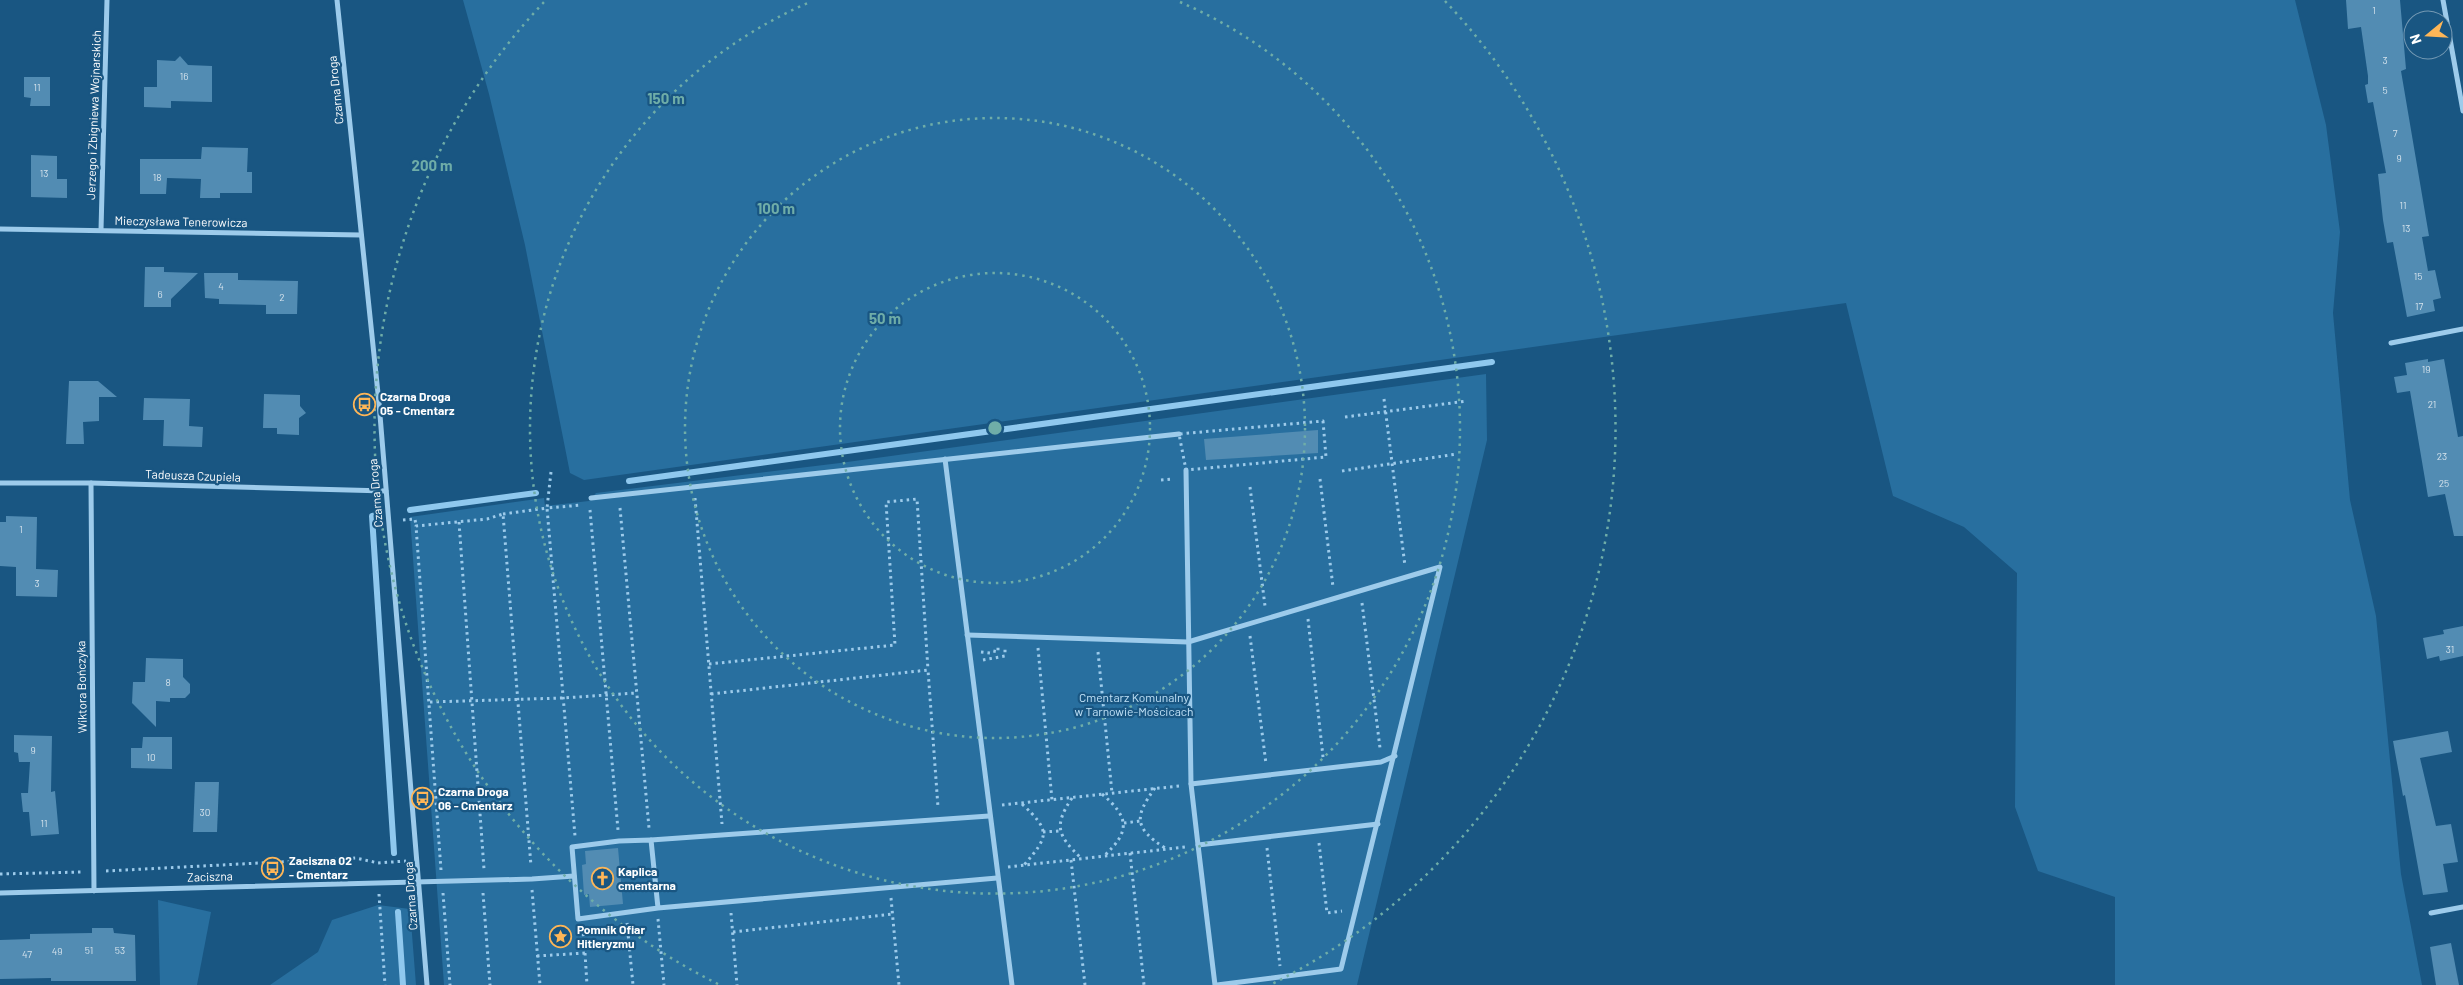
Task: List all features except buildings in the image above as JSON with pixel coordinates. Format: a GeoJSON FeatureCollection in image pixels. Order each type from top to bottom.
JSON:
{"type":"FeatureCollection","features":[{"type":"Feature","properties":{"kind":"street","name":"Jerzego i Zbigniewa Wojnarskich"},"geometry":{"type":"LineString","coordinates":[[101,230],[108,0]]}},
{"type":"Feature","properties":{"kind":"street","name":"Czarna Droga"},"geometry":{"type":"LineString","coordinates":[[337,0],[386,491],[420,881],[427,985]]}},
{"type":"Feature","properties":{"kind":"street"},"geometry":{"type":"LineString","coordinates":[[2443,0],[2463,111]]}},
{"type":"Feature","properties":{"kind":"street","name":"Mieczysława Tenerowicza"},"geometry":{"type":"LineString","coordinates":[[0,229],[361,234]]}},
{"type":"Feature","properties":{"kind":"street"},"geometry":{"type":"LineString","coordinates":[[2391,343],[2463,329]]}},
{"type":"Feature","properties":{"kind":"street"},"geometry":{"type":"LineString","coordinates":[[592,498],[694,485],[1179,434]]}},
{"type":"Feature","properties":{"kind":"street"},"geometry":{"type":"LineString","coordinates":[[945,459],[1012,985]]}},
{"type":"Feature","properties":{"kind":"street"},"geometry":{"type":"LineString","coordinates":[[967,635],[1188,642],[1440,566],[1395,756],[1341,969],[1216,985],[1192,784],[1188,642],[1186,470]]}},
{"type":"Feature","properties":{"kind":"street","name":"Tadeusza Czupiela"},"geometry":{"type":"LineString","coordinates":[[0,483],[90,483],[386,491]]}},
{"type":"Feature","properties":{"kind":"street","name":"Wiktora Bończyka"},"geometry":{"type":"LineString","coordinates":[[90,483],[94,891]]}},
{"type":"Feature","properties":{"kind":"street"},"geometry":{"type":"LineString","coordinates":[[1192,784],[1381,762],[1395,756]]}},
{"type":"Feature","properties":{"kind":"street"},"geometry":{"type":"LineString","coordinates":[[989,816],[723,836],[619,841],[572,847],[578,919],[658,908],[891,889],[997,878]]}},
{"type":"Feature","properties":{"kind":"street"},"geometry":{"type":"LineString","coordinates":[[1198,845],[1378,824]]}},
{"type":"Feature","properties":{"kind":"street"},"geometry":{"type":"LineString","coordinates":[[651,840],[658,908]]}},
{"type":"Feature","properties":{"kind":"street","name":"Zaciszna"},"geometry":{"type":"LineString","coordinates":[[0,893],[532,879],[574,876]]}},
{"type":"Feature","properties":{"kind":"street"},"geometry":{"type":"LineString","coordinates":[[2431,913],[2463,907]]}},
{"type":"Feature","properties":{"kind":"path"},"geometry":{"type":"LineString","coordinates":[[1384,399],[1406,577]]}},
{"type":"Feature","properties":{"kind":"path"},"geometry":{"type":"LineString","coordinates":[[1345,417],[1467,401]]}},
{"type":"Feature","properties":{"kind":"path"},"geometry":{"type":"LineString","coordinates":[[1322,422],[1326,458],[1186,470],[1179,434],[1322,422]]}},
{"type":"Feature","properties":{"kind":"path"},"geometry":{"type":"LineString","coordinates":[[1342,471],[1457,454]]}},
{"type":"Feature","properties":{"kind":"path"},"geometry":{"type":"LineString","coordinates":[[551,472],[546,508],[576,846]]}},
{"type":"Feature","properties":{"kind":"path"},"geometry":{"type":"LineString","coordinates":[[1320,480],[1334,598]]}},
{"type":"Feature","properties":{"kind":"path"},"geometry":{"type":"LineString","coordinates":[[694,485],[723,836]]}},
{"type":"Feature","properties":{"kind":"path"},"geometry":{"type":"LineString","coordinates":[[1250,486],[1266,619]]}},
{"type":"Feature","properties":{"kind":"path"},"geometry":{"type":"LineString","coordinates":[[619,495],[651,840]]}},
{"type":"Feature","properties":{"kind":"path"},"geometry":{"type":"LineString","coordinates":[[709,664],[895,645],[886,502],[917,499],[939,819]]}},
{"type":"Feature","properties":{"kind":"path"},"geometry":{"type":"LineString","coordinates":[[416,526],[487,519],[503,514],[590,504],[619,841]]}},
{"type":"Feature","properties":{"kind":"path"},"geometry":{"type":"LineString","coordinates":[[503,514],[540,985]]}},
{"type":"Feature","properties":{"kind":"path"},"geometry":{"type":"LineString","coordinates":[[404,520],[415,519],[416,526],[450,985]]}},
{"type":"Feature","properties":{"kind":"path"},"geometry":{"type":"LineString","coordinates":[[459,522],[490,985]]}},
{"type":"Feature","properties":{"kind":"path"},"geometry":{"type":"LineString","coordinates":[[1361,590],[1381,762]]}},
{"type":"Feature","properties":{"kind":"path"},"geometry":{"type":"LineString","coordinates":[[1306,606],[1324,768]]}},
{"type":"Feature","properties":{"kind":"path"},"geometry":{"type":"LineString","coordinates":[[1248,624],[1267,774]]}},
{"type":"Feature","properties":{"kind":"path"},"geometry":{"type":"LineString","coordinates":[[978,661],[1005,656],[1005,636]]}},
{"type":"Feature","properties":{"kind":"path"},"geometry":{"type":"LineString","coordinates":[[1037,637],[1052,800]]}},
{"type":"Feature","properties":{"kind":"path"},"geometry":{"type":"LineString","coordinates":[[1097,639],[1112,793]]}},
{"type":"Feature","properties":{"kind":"path"},"geometry":{"type":"LineString","coordinates":[[977,652],[990,653]]}},
{"type":"Feature","properties":{"kind":"path"},"geometry":{"type":"LineString","coordinates":[[711,694],[928,670]]}},
{"type":"Feature","properties":{"kind":"path"},"geometry":{"type":"LineString","coordinates":[[430,702],[563,698],[637,693]]}},
{"type":"Feature","properties":{"kind":"path"},"geometry":{"type":"LineString","coordinates":[[989,807],[1192,784]]}},
{"type":"Feature","properties":{"kind":"path"},"geometry":{"type":"LineString","coordinates":[[1155,788],[1140,812],[1140,820],[1150,838],[1166,849]]}},
{"type":"Feature","properties":{"kind":"path"},"geometry":{"type":"LineString","coordinates":[[1102,794],[1117,807],[1124,823],[1123,833],[1116,844],[1103,856]]}},
{"type":"Feature","properties":{"kind":"path"},"geometry":{"type":"LineString","coordinates":[[1072,798],[1064,810],[1060,831],[1065,842],[1082,859]]}},
{"type":"Feature","properties":{"kind":"path"},"geometry":{"type":"LineString","coordinates":[[1022,803],[1040,822],[1043,832],[1042,844],[1023,865]]}},
{"type":"Feature","properties":{"kind":"path"},"geometry":{"type":"LineString","coordinates":[[1124,823],[1140,820]]}},
{"type":"Feature","properties":{"kind":"path"},"geometry":{"type":"LineString","coordinates":[[1043,832],[1060,831]]}},
{"type":"Feature","properties":{"kind":"path"},"geometry":{"type":"LineString","coordinates":[[1318,831],[1327,913],[1355,910]]}},
{"type":"Feature","properties":{"kind":"path"},"geometry":{"type":"LineString","coordinates":[[1266,837],[1281,976]]}},
{"type":"Feature","properties":{"kind":"path"},"geometry":{"type":"LineString","coordinates":[[996,869],[1198,845]]}},
{"type":"Feature","properties":{"kind":"path"},"geometry":{"type":"LineString","coordinates":[[1130,853],[1144,985]]}},
{"type":"Feature","properties":{"kind":"path"},"geometry":{"type":"LineString","coordinates":[[0,874],[94,872],[356,858],[378,863],[385,985]]}},
{"type":"Feature","properties":{"kind":"path"},"geometry":{"type":"LineString","coordinates":[[1071,860],[1085,985]]}},
{"type":"Feature","properties":{"kind":"path"},"geometry":{"type":"LineString","coordinates":[[891,889],[899,985]]}},
{"type":"Feature","properties":{"kind":"path"},"geometry":{"type":"LineString","coordinates":[[730,902],[738,985]]}},
{"type":"Feature","properties":{"kind":"path"},"geometry":{"type":"LineString","coordinates":[[658,908],[664,985]]}},
{"type":"Feature","properties":{"kind":"path"},"geometry":{"type":"LineString","coordinates":[[626,912],[633,985]]}},
{"type":"Feature","properties":{"kind":"path"},"geometry":{"type":"LineString","coordinates":[[733,932],[893,914]]}},
{"type":"Feature","properties":{"kind":"path"},"geometry":{"type":"LineString","coordinates":[[582,918],[587,985]]}},
{"type":"Feature","properties":{"kind":"path"},"geometry":{"type":"LineString","coordinates":[[537,956],[585,953]]}},
{"type":"Feature","properties":{"kind":"green space"},"geometry":{"type":"Polygon","coordinates":[[[463,0],[2295,0],[2326,125],[2340,232],[2333,313],[2350,500],[2376,616],[2401,874],[2422,985],[2115,985],[2115,897],[2038,871],[2015,807],[2017,573],[1964,527],[1893,496],[1846,303],[584,480],[570,473],[525,245],[489,94],[463,0]]]}},
{"type":"Feature","properties":{"kind":"green space","name":"Cmentarz Komunalny w Tarnowie-Mościcach"},"geometry":{"type":"Polygon","coordinates":[[[1486,374],[1487,440],[1357,985],[444,985],[410,517],[544,498],[545,506],[589,501],[596,493],[840,463],[1486,374]]]}},
{"type":"Feature","properties":{"kind":"green space"},"geometry":{"type":"Polygon","coordinates":[[[158,900],[211,912],[197,985],[160,985],[158,900]]]}},
{"type":"Feature","properties":{"kind":"green space"},"geometry":{"type":"Polygon","coordinates":[[[378,905],[410,909],[416,985],[270,985],[318,952],[332,920],[378,905]]]}},
{"type":"Feature","properties":{"kind":"waterway"},"geometry":{"type":"LineString","coordinates":[[629,481],[1492,362]]}},
{"type":"Feature","properties":{"kind":"waterway"},"geometry":{"type":"LineString","coordinates":[[410,510],[536,493]]}},
{"type":"Feature","properties":{"kind":"waterway"},"geometry":{"type":"LineString","coordinates":[[377,515],[372,516],[394,853]]}},
{"type":"Feature","properties":{"kind":"waterway"},"geometry":{"type":"LineString","coordinates":[[398,912],[403,985]]}},
{"type":"Feature","properties":{"kind":"place","name":"Czarna Droga 05 - Cmentarz"},"geometry":{"type":"Point","coordinates":[364,404]}},
{"type":"Feature","properties":{"kind":"place","name":"Czarna Droga 06 - Cmentarz"},"geometry":{"type":"Point","coordinates":[422,799]}},
{"type":"Feature","properties":{"kind":"place","name":"Zaciszna 02 - Cmentarz"},"geometry":{"type":"Point","coordinates":[273,868]}},
{"type":"Feature","properties":{"kind":"place","name":"Kaplica cmentarna"},"geometry":{"type":"Point","coordinates":[602,879]}},
{"type":"Feature","properties":{"kind":"place","name":"Pomnik Ofiar Hitleryzmu"},"geometry":{"type":"Point","coordinates":[561,937]}}]}
